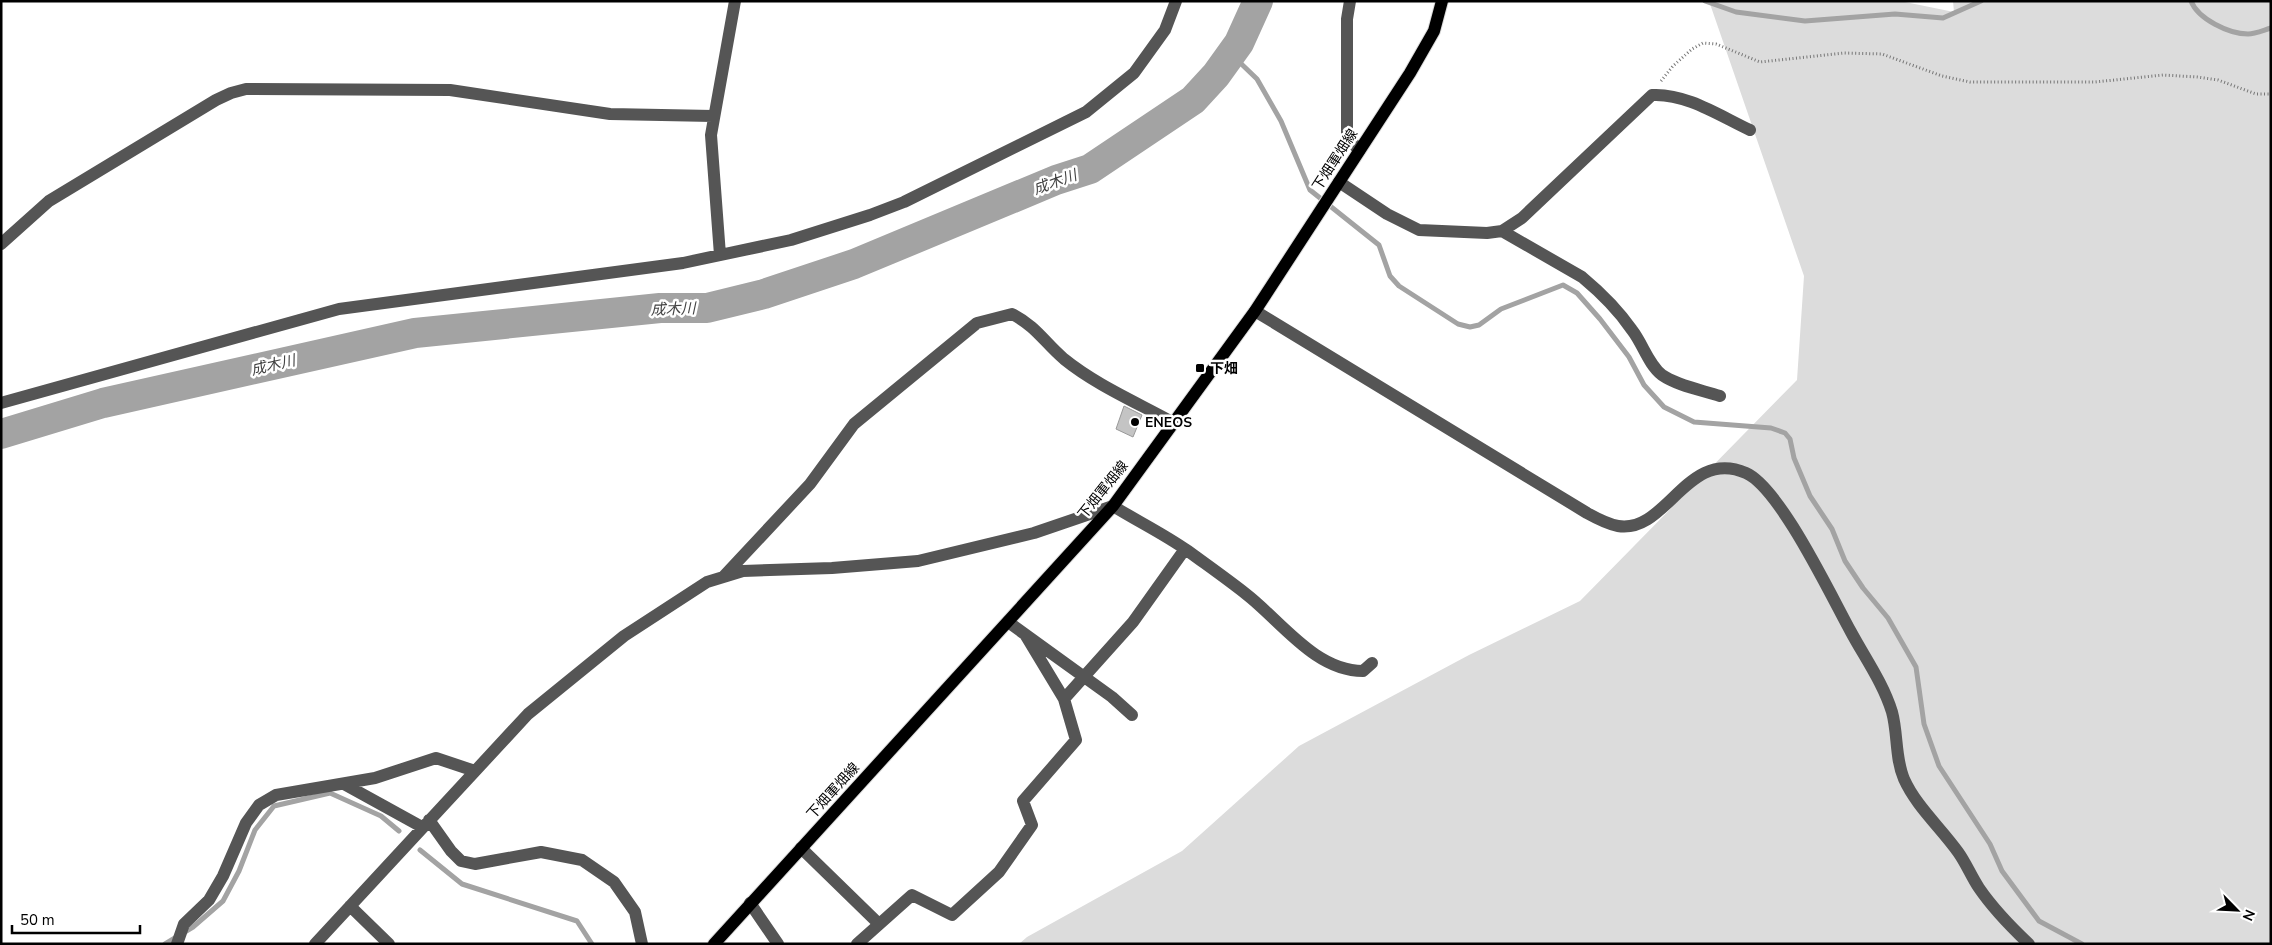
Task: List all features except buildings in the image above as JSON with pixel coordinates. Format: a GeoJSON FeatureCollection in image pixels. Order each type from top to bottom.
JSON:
{"type":"FeatureCollection","features":[{"type":"Feature","properties":{"kind":"main road","name":"下畑軍畑線"},"geometry":{"type":"LineString","coordinates":[[714,944],[1113,506],[1255,311],[1434,31],[1442,1]]}},
{"type":"Feature","properties":{"kind":"street"},"geometry":{"type":"LineString","coordinates":[[720,255],[711,152],[713,116],[735,1]]}},
{"type":"Feature","properties":{"kind":"street"},"geometry":{"type":"LineString","coordinates":[[1,403],[339,309],[647,269],[801,237],[904,202],[1086,112],[1134,73],[1165,30],[1176,1]]}},
{"type":"Feature","properties":{"kind":"street"},"geometry":{"type":"LineString","coordinates":[[1350,1],[1347,19],[1347,135],[1359,151]]}},
{"type":"Feature","properties":{"kind":"street"},"geometry":{"type":"LineString","coordinates":[[1,244],[49,201],[216,100],[246,89],[450,90],[610,114],[713,116]]}},
{"type":"Feature","properties":{"kind":"street"},"geometry":{"type":"LineString","coordinates":[[1339,182],[1387,214],[1419,230],[1460,234],[1502,231],[1522,218],[1652,95],[1669,95],[1682,99],[1750,130]]}},
{"type":"Feature","properties":{"kind":"street"},"geometry":{"type":"LineString","coordinates":[[1502,231],[1582,277],[1593,286],[1632,330],[1653,365],[1662,375],[1720,396]]}},
{"type":"Feature","properties":{"kind":"street"},"geometry":{"type":"LineString","coordinates":[[1255,311],[1586,513],[1619,526],[1634,525],[1647,520],[1696,477],[1716,469],[1731,469],[1757,479],[1782,511],[1804,546],[1878,678],[1892,713],[1899,765],[1905,780],[1959,853],[1979,888],[2029,944]]}},
{"type":"Feature","properties":{"kind":"street"},"geometry":{"type":"LineString","coordinates":[[722,578],[810,484],[854,424],[977,323],[1012,314],[1030,323],[1065,359],[1109,388],[1174,423]]}},
{"type":"Feature","properties":{"kind":"street"},"geometry":{"type":"LineString","coordinates":[[315,944],[528,714],[624,636],[707,582],[743,571],[832,568],[918,561],[1034,533],[1113,506],[1185,549],[1246,594],[1308,649],[1333,665],[1350,671],[1364,671],[1372,663]]}},
{"type":"Feature","properties":{"kind":"street"},"geometry":{"type":"LineString","coordinates":[[1064,699],[1134,622],[1185,549]]}},
{"type":"Feature","properties":{"kind":"street"},"geometry":{"type":"LineString","coordinates":[[1008,622],[1112,697],[1132,715]]}},
{"type":"Feature","properties":{"kind":"street"},"geometry":{"type":"LineString","coordinates":[[857,944],[912,895],[952,915],[999,872],[1032,825],[1023,801],[1076,740],[1064,699],[1026,636]]}},
{"type":"Feature","properties":{"kind":"street"},"geometry":{"type":"LineString","coordinates":[[178,944],[184,924],[209,900],[223,876],[246,823],[259,805],[276,796],[376,778],[436,758],[475,771]]}},
{"type":"Feature","properties":{"kind":"street"},"geometry":{"type":"LineString","coordinates":[[344,784],[425,824],[461,861],[475,864],[541,852],[582,860],[614,882],[635,912],[642,944]]}},
{"type":"Feature","properties":{"kind":"street"},"geometry":{"type":"LineString","coordinates":[[801,848],[879,924]]}},
{"type":"Feature","properties":{"kind":"street"},"geometry":{"type":"LineString","coordinates":[[750,903],[778,944]]}},
{"type":"Feature","properties":{"kind":"street"},"geometry":{"type":"LineString","coordinates":[[350,906],[389,944]]}},
{"type":"Feature","properties":{"kind":"path"},"geometry":{"type":"LineString","coordinates":[[1652,95],[1672,66],[1692,48],[1704,43],[1716,44],[1760,62],[1844,53],[1882,54],[1942,76],[1970,82],[2095,82],[2163,75],[2198,76],[2218,80],[2256,94],[2271,94]]}},
{"type":"Feature","properties":{"kind":"shaded area"},"geometry":{"type":"Polygon","coordinates":[[[1709,1],[1900,1],[1954,12],[1953,1],[2271,1],[2271,944],[1019,944],[1027,937],[1182,851],[1299,746],[1469,655],[1580,601],[1797,380],[1804,276],[1709,1]]]}},
{"type":"Feature","properties":{"kind":"waterway","name":"成木川"},"geometry":{"type":"LineString","coordinates":[[1,434],[103,403],[415,333],[660,308],[707,308],[764,294],[854,264],[1056,180],[1090,169],[1193,100],[1216,75],[1239,43],[1258,1]]}},
{"type":"Feature","properties":{"kind":"waterway"},"geometry":{"type":"LineString","coordinates":[[1705,1],[1736,12],[1805,21],[1895,14],[1943,18],[1981,1]]}},
{"type":"Feature","properties":{"kind":"waterway"},"geometry":{"type":"LineString","coordinates":[[2191,1],[2200,14],[2223,28],[2251,34],[2271,28]]}},
{"type":"Feature","properties":{"kind":"waterway"},"geometry":{"type":"LineString","coordinates":[[1231,54],[1257,79],[1281,121],[1310,190],[1379,245],[1390,276],[1399,286],[1458,324],[1470,327],[1479,325],[1501,309],[1563,285],[1577,293],[1600,319],[1629,357],[1644,385],[1664,407],[1694,422],[1771,428],[1785,433],[1790,439],[1794,458],[1810,496],[1832,529],[1845,561],[1863,588],[1888,618],[1916,667],[1924,724],[1939,766],[1990,844],[2002,871],[2039,921],[2082,944]]}},
{"type":"Feature","properties":{"kind":"waterway"},"geometry":{"type":"LineString","coordinates":[[165,944],[193,927],[223,901],[239,871],[255,830],[274,806],[330,793],[381,816],[399,831]]}},
{"type":"Feature","properties":{"kind":"waterway"},"geometry":{"type":"LineString","coordinates":[[420,850],[462,884],[577,921],[592,944]]}},
{"type":"Feature","properties":{"kind":"place","name":"下畑"},"geometry":{"type":"Point","coordinates":[1200,368]}},
{"type":"Feature","properties":{"kind":"place","name":"ENEOS"},"geometry":{"type":"Point","coordinates":[1135,422]}}]}
